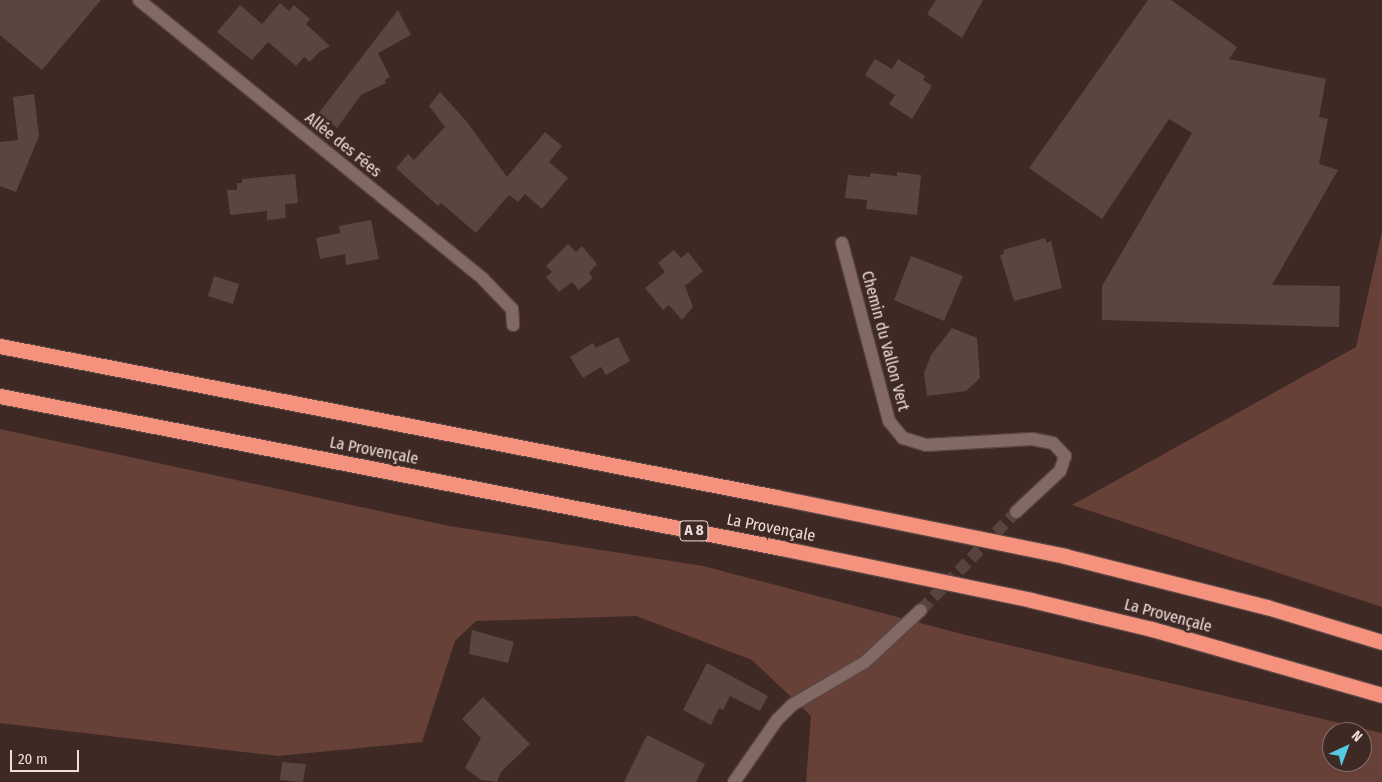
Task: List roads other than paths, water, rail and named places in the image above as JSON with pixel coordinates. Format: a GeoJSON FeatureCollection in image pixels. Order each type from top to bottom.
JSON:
{"type":"FeatureCollection","features":[{"type":"Feature","properties":{"kind":"highway","name":"La Provençale"},"geometry":{"type":"LineString","coordinates":[[0,346],[776,497],[1065,556],[1267,607],[1382,642]]}},
{"type":"Feature","properties":{"kind":"highway","name":"La Provençale"},"geometry":{"type":"LineString","coordinates":[[0,396],[761,544],[1031,600],[1161,631],[1382,695]]}},
{"type":"Feature","properties":{"kind":"street","name":"Allée des Fées"},"geometry":{"type":"LineString","coordinates":[[139,0],[483,279],[512,309],[513,325]]}},
{"type":"Feature","properties":{"kind":"street","name":"Chemin du Vallon Vert"},"geometry":{"type":"LineString","coordinates":[[842,243],[889,421],[903,438],[926,445],[1032,439],[1053,443],[1065,456],[1060,471],[1016,512]]}},
{"type":"Feature","properties":{"kind":"street"},"geometry":{"type":"LineString","coordinates":[[734,782],[777,720],[792,705],[865,662],[921,610]]}},
{"type":"Feature","properties":{"kind":"tunnel"},"geometry":{"type":"LineString","coordinates":[[921,610],[1016,512]]}}]}
